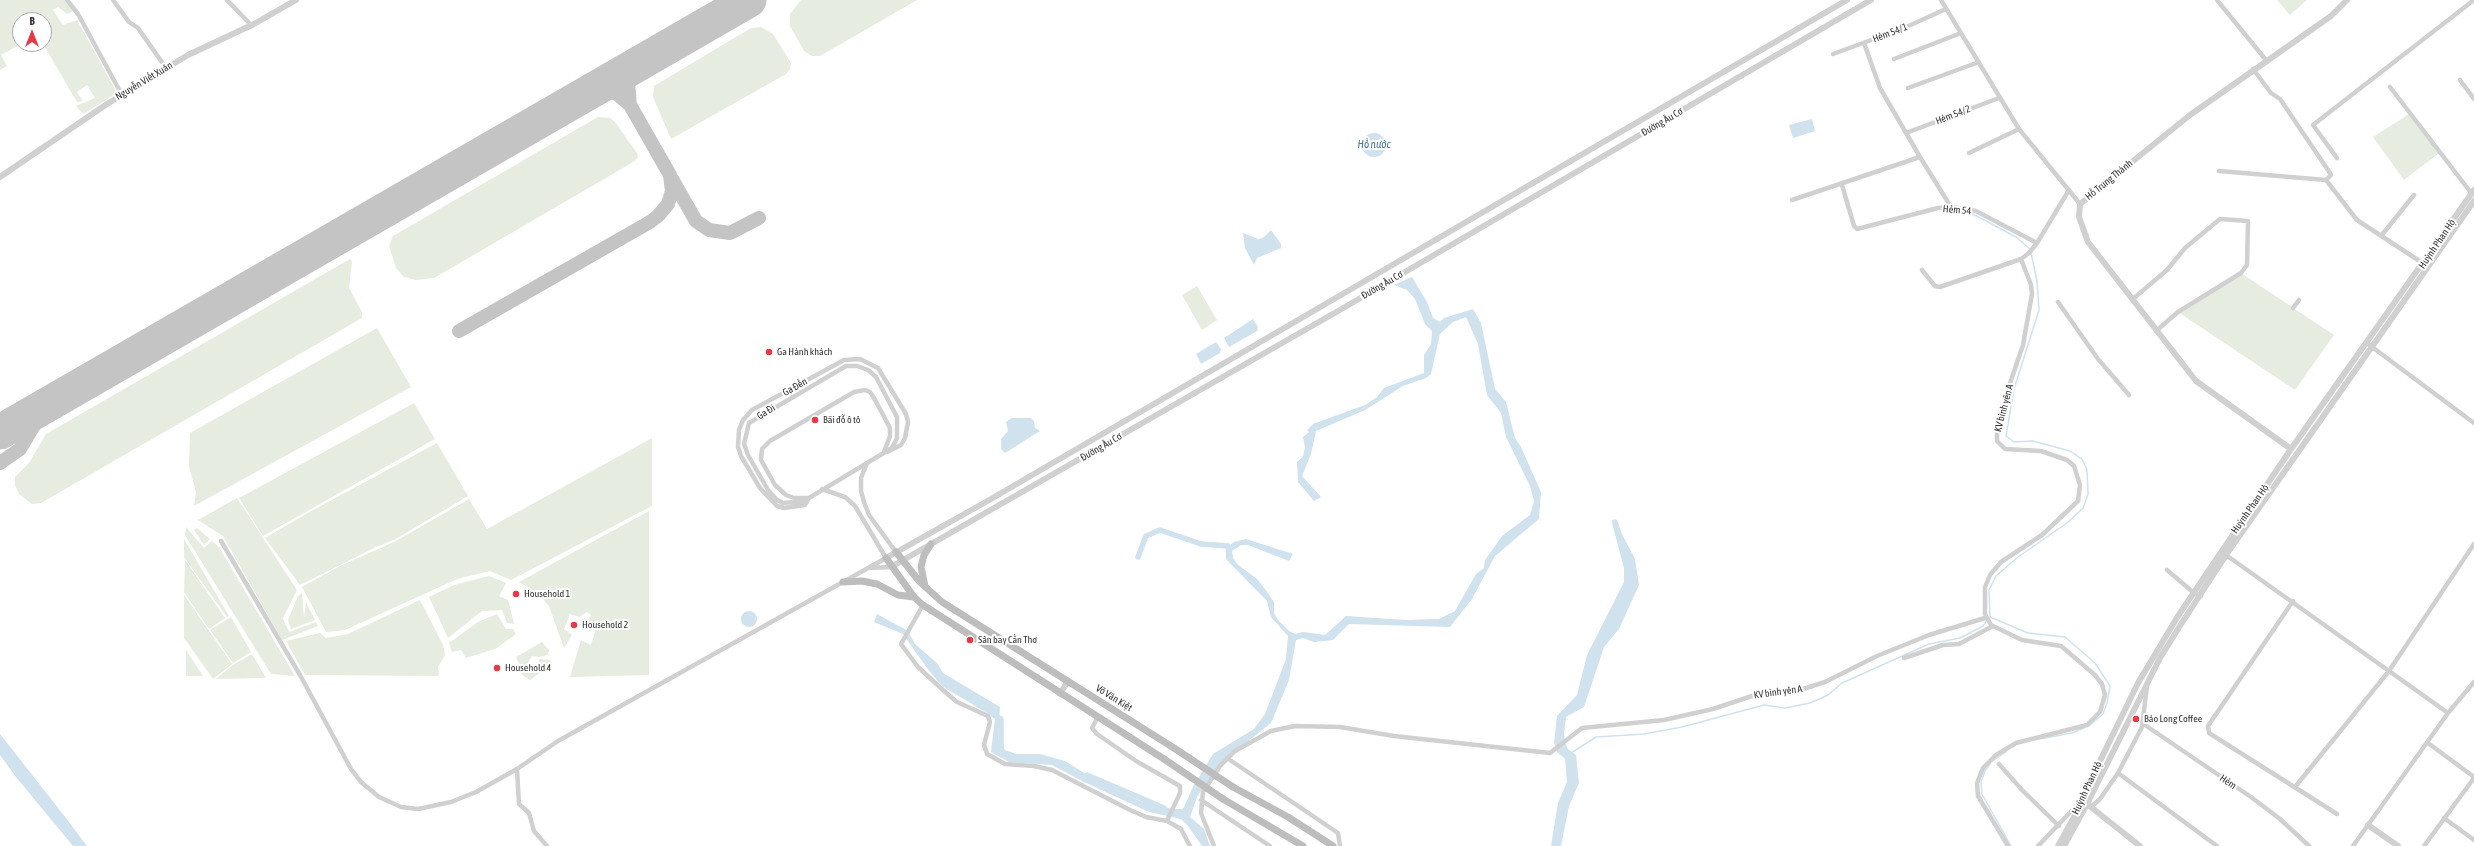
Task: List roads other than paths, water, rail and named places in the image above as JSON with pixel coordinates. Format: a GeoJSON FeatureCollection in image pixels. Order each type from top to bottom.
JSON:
{"type":"FeatureCollection","features":[{"type":"Feature","properties":{"kind":"main road"},"geometry":{"type":"LineString","coordinates":[[927,589],[923,582],[921,567],[924,555],[930,544]]}},
{"type":"Feature","properties":{"kind":"main road","name":"Võ Văn Kiệt"},"geometry":{"type":"LineString","coordinates":[[896,552],[927,589],[942,602],[1234,787],[1288,817],[1333,846]]}},
{"type":"Feature","properties":{"kind":"main road"},"geometry":{"type":"LineString","coordinates":[[886,558],[914,598],[923,605],[1060,694],[1164,759],[1223,799],[1303,846]]}},
{"type":"Feature","properties":{"kind":"main road"},"geometry":{"type":"LineString","coordinates":[[843,582],[862,581],[878,584],[898,595],[914,598]]}},
{"type":"Feature","properties":{"kind":"street"},"geometry":{"type":"LineString","coordinates":[[67,0],[78,14],[122,95]]}},
{"type":"Feature","properties":{"kind":"street"},"geometry":{"type":"LineString","coordinates":[[113,0],[129,22],[138,28],[166,68]]}},
{"type":"Feature","properties":{"kind":"street"},"geometry":{"type":"LineString","coordinates":[[227,0],[251,25]]}},
{"type":"Feature","properties":{"kind":"street","name":"Nguyễn Viết Xuân"},"geometry":{"type":"LineString","coordinates":[[1,175],[122,95],[166,68],[188,55],[251,25],[296,0]]}},
{"type":"Feature","properties":{"kind":"street","name":"Đường Âu Cơ"},"geometry":{"type":"LineString","coordinates":[[886,558],[991,499],[1847,0]]}},
{"type":"Feature","properties":{"kind":"street","name":"Đường Âu Cơ"},"geometry":{"type":"LineString","coordinates":[[891,567],[1471,233],[1871,0]]}},
{"type":"Feature","properties":{"kind":"street"},"geometry":{"type":"LineString","coordinates":[[1941,0],[1999,98],[2019,128],[2080,204]]}},
{"type":"Feature","properties":{"kind":"street"},"geometry":{"type":"LineString","coordinates":[[2218,0],[2266,60]]}},
{"type":"Feature","properties":{"kind":"street","name":"Hồ Trung Thành"},"geometry":{"type":"LineString","coordinates":[[2291,449],[2196,381],[2156,331],[2134,298],[2088,242],[2079,217],[2080,204],[2154,143],[2253,69],[2331,16],[2347,0]]}},
{"type":"Feature","properties":{"kind":"street"},"geometry":{"type":"LineString","coordinates":[[2337,158],[2313,125],[2474,0]]}},
{"type":"Feature","properties":{"kind":"street","name":"Hẻm 54/1"},"geometry":{"type":"LineString","coordinates":[[1833,54],[1864,43],[1946,9]]}},
{"type":"Feature","properties":{"kind":"street"},"geometry":{"type":"LineString","coordinates":[[1894,59],[1961,33]]}},
{"type":"Feature","properties":{"kind":"street"},"geometry":{"type":"LineString","coordinates":[[1864,43],[1880,88],[1951,207]]}},
{"type":"Feature","properties":{"kind":"street"},"geometry":{"type":"LineString","coordinates":[[1908,88],[1979,62]]}},
{"type":"Feature","properties":{"kind":"street"},"geometry":{"type":"LineString","coordinates":[[2253,69],[2271,94],[2280,99],[2330,173],[2326,180]]}},
{"type":"Feature","properties":{"kind":"street"},"geometry":{"type":"LineString","coordinates":[[2460,80],[2474,99]]}},
{"type":"Feature","properties":{"kind":"street"},"geometry":{"type":"LineString","coordinates":[[2390,87],[2473,193]]}},
{"type":"Feature","properties":{"kind":"street","name":"Hẻm 54/2"},"geometry":{"type":"LineString","coordinates":[[1906,133],[1999,98]]}},
{"type":"Feature","properties":{"kind":"street"},"geometry":{"type":"LineString","coordinates":[[1968,153],[2019,128]]}},
{"type":"Feature","properties":{"kind":"street"},"geometry":{"type":"LineString","coordinates":[[1792,200],[1842,185],[1920,157]]}},
{"type":"Feature","properties":{"kind":"street"},"geometry":{"type":"LineString","coordinates":[[2219,170],[2326,180],[2357,220],[2424,264]]}},
{"type":"Feature","properties":{"kind":"street","name":"Hẻm 54"},"geometry":{"type":"LineString","coordinates":[[1842,185],[1854,226],[1857,229],[1938,208],[1951,207],[1976,211],[2037,244]]}},
{"type":"Feature","properties":{"kind":"street"},"geometry":{"type":"LineString","coordinates":[[1922,270],[1935,286],[1940,287],[2021,259],[2037,244],[2069,190]]}},
{"type":"Feature","properties":{"kind":"street","name":"Huỳnh Phan Hộ"},"geometry":{"type":"LineString","coordinates":[[2064,846],[2163,654],[2226,555],[2338,398],[2424,264],[2473,193]]}},
{"type":"Feature","properties":{"kind":"street"},"geometry":{"type":"LineString","coordinates":[[2381,236],[2414,195]]}},
{"type":"Feature","properties":{"kind":"street","name":"Huỳnh Phan Hộ"},"geometry":{"type":"LineString","coordinates":[[2058,846],[2087,803],[2098,764],[2138,683],[2194,593],[2291,449],[2332,393],[2370,346],[2474,201]]}},
{"type":"Feature","properties":{"kind":"street"},"geometry":{"type":"LineString","coordinates":[[2134,298],[2166,270],[2185,248],[2220,220],[2248,221],[2247,265],[2241,272],[2178,312],[2156,331]]}},
{"type":"Feature","properties":{"kind":"street"},"geometry":{"type":"LineString","coordinates":[[1465,223],[1471,233]]}},
{"type":"Feature","properties":{"kind":"street","name":"KV bình yên A"},"geometry":{"type":"LineString","coordinates":[[1227,758],[1239,748],[1271,731],[1308,725],[1340,727],[1394,736],[1544,753],[1554,752],[1579,730],[1586,727],[1664,720],[1713,709],[1755,695],[1803,689],[1825,682],[1878,656],[1922,638],[1986,619],[1985,587],[1995,568],[2042,535],[2078,501],[2080,492],[2076,469],[2067,460],[2041,452],[2006,449],[1998,441],[1999,423],[2024,345],[2031,298],[2032,288],[2021,259]]}},
{"type":"Feature","properties":{"kind":"street"},"geometry":{"type":"LineString","coordinates":[[2293,308],[2299,300]]}},
{"type":"Feature","properties":{"kind":"street"},"geometry":{"type":"LineString","coordinates":[[2058,302],[2098,359],[2129,395]]}},
{"type":"Feature","properties":{"kind":"street"},"geometry":{"type":"LineString","coordinates":[[2370,346],[2474,423]]}},
{"type":"Feature","properties":{"kind":"street","name":"Ga Đến"},"geometry":{"type":"LineString","coordinates":[[860,359],[878,368],[906,414],[907,430],[901,445],[894,451],[884,453],[867,464],[822,490],[810,498],[805,505],[784,508],[777,506],[760,488],[740,456],[738,447],[739,430],[743,420],[752,410],[844,360],[860,359]]}},
{"type":"Feature","properties":{"kind":"street","name":"Ga Đi"},"geometry":{"type":"LineString","coordinates":[[810,498],[804,501],[783,503],[773,496],[768,490],[744,444],[745,432],[749,423],[758,416],[846,366],[857,366],[868,370],[876,377],[897,417],[898,438],[892,448],[884,453]]}},
{"type":"Feature","properties":{"kind":"street"},"geometry":{"type":"LineString","coordinates":[[810,498],[794,498],[786,495],[775,485],[761,460],[762,449],[770,441],[854,392],[865,390],[870,392],[874,398],[890,428],[888,446],[884,453]]}},
{"type":"Feature","properties":{"kind":"street"},"geometry":{"type":"LineString","coordinates":[[2332,393],[2338,398]]}},
{"type":"Feature","properties":{"kind":"street"},"geometry":{"type":"LineString","coordinates":[[2291,449],[2298,454]]}},
{"type":"Feature","properties":{"kind":"street"},"geometry":{"type":"LineString","coordinates":[[867,464],[861,478],[861,491],[864,502],[869,515],[896,552]]}},
{"type":"Feature","properties":{"kind":"street"},"geometry":{"type":"LineString","coordinates":[[221,541],[300,675],[351,769],[370,792],[401,807],[431,808],[476,792],[517,769],[558,741],[886,558],[856,506],[845,497],[822,490]]}},
{"type":"Feature","properties":{"kind":"street"},"geometry":{"type":"LineString","coordinates":[[991,499],[995,507]]}},
{"type":"Feature","properties":{"kind":"street"},"geometry":{"type":"LineString","coordinates":[[2295,787],[2389,671],[2474,544]]}},
{"type":"Feature","properties":{"kind":"street"},"geometry":{"type":"LineString","coordinates":[[2226,555],[2293,601],[2448,713]]}},
{"type":"Feature","properties":{"kind":"street"},"geometry":{"type":"LineString","coordinates":[[868,569],[891,567]]}},
{"type":"Feature","properties":{"kind":"street"},"geometry":{"type":"LineString","coordinates":[[2167,570],[2194,593],[2200,596]]}},
{"type":"Feature","properties":{"kind":"street"},"geometry":{"type":"LineString","coordinates":[[2293,601],[2208,726],[2209,733],[2337,814]]}},
{"type":"Feature","properties":{"kind":"street"},"geometry":{"type":"LineString","coordinates":[[923,605],[901,644],[918,667],[957,702],[988,716],[990,722],[984,744],[990,757],[1005,764],[1034,766],[1052,770],[1146,817],[1167,819],[1181,829],[1190,846]]}},
{"type":"Feature","properties":{"kind":"street"},"geometry":{"type":"LineString","coordinates":[[1986,619],[1992,626],[2022,640],[2061,646],[2095,675],[2102,684],[2105,695],[2100,712],[2087,725],[2016,743],[1996,755],[1983,768],[1976,782],[1978,796],[2008,846]]}},
{"type":"Feature","properties":{"kind":"street"},"geometry":{"type":"LineString","coordinates":[[1904,658],[1943,645],[1959,644],[1992,626]]}},
{"type":"Feature","properties":{"kind":"street"},"geometry":{"type":"LineString","coordinates":[[1060,694],[1068,681]]}},
{"type":"Feature","properties":{"kind":"street"},"geometry":{"type":"LineString","coordinates":[[2353,846],[2448,713],[2474,682]]}},
{"type":"Feature","properties":{"kind":"street"},"geometry":{"type":"LineString","coordinates":[[2038,846],[2087,803],[2100,799],[2118,773],[2142,723],[2147,684]]}},
{"type":"Feature","properties":{"kind":"street"},"geometry":{"type":"LineString","coordinates":[[1098,717],[1092,728],[1098,734],[1136,761],[1179,786],[1180,793],[1167,819]]}},
{"type":"Feature","properties":{"kind":"street","name":"Hẻm"},"geometry":{"type":"LineString","coordinates":[[2142,723],[2251,797],[2280,819],[2309,846]]}},
{"type":"Feature","properties":{"kind":"street"},"geometry":{"type":"LineString","coordinates":[[2424,846],[2474,777],[2428,743]]}},
{"type":"Feature","properties":{"kind":"street"},"geometry":{"type":"LineString","coordinates":[[1214,846],[1201,813],[1201,800],[1208,783],[1227,758],[1338,833],[1340,846]]}},
{"type":"Feature","properties":{"kind":"street"},"geometry":{"type":"LineString","coordinates":[[1999,764],[2022,790],[2059,826]]}},
{"type":"Feature","properties":{"kind":"street"},"geometry":{"type":"LineString","coordinates":[[517,769],[519,804],[528,813],[534,832],[547,846]]}},
{"type":"Feature","properties":{"kind":"street"},"geometry":{"type":"LineString","coordinates":[[2118,773],[2217,846]]}},
{"type":"Feature","properties":{"kind":"street"},"geometry":{"type":"LineString","coordinates":[[1201,800],[1270,846]]}},
{"type":"Feature","properties":{"kind":"street","name":"Huỳnh Phan Hộ"},"geometry":{"type":"LineString","coordinates":[[2087,803],[2140,846]]}},
{"type":"Feature","properties":{"kind":"street"},"geometry":{"type":"LineString","coordinates":[[2444,818],[2474,840]]}},
{"type":"Feature","properties":{"kind":"street"},"geometry":{"type":"LineString","coordinates":[[2368,825],[2398,846]]}},
{"type":"Feature","properties":{"kind":"water"},"geometry":{"type":"Polygon","coordinates":[[[1812,119],[1815,131],[1793,138],[1789,125],[1812,119]]]}},
{"type":"Feature","properties":{"kind":"water","name":"Hồ nước"},"geometry":{"type":"Polygon","coordinates":[[[1374,133],[1379,134],[1385,140],[1385,150],[1379,156],[1374,157],[1369,156],[1363,150],[1362,145],[1363,140],[1369,134],[1374,133]]]}},
{"type":"Feature","properties":{"kind":"water"},"geometry":{"type":"Polygon","coordinates":[[[1271,230],[1281,244],[1281,248],[1257,258],[1254,265],[1245,248],[1243,233],[1258,239],[1263,238],[1271,230]]]}},
{"type":"Feature","properties":{"kind":"water"},"geometry":{"type":"Polygon","coordinates":[[[1412,277],[1427,302],[1433,318],[1440,322],[1444,318],[1473,309],[1481,323],[1495,389],[1506,402],[1515,438],[1521,447],[1541,492],[1539,519],[1495,556],[1472,599],[1450,627],[1349,624],[1333,640],[1314,642],[1303,638],[1296,640],[1289,680],[1271,723],[1222,762],[1197,797],[1190,817],[1204,829],[1210,846],[1202,846],[1188,826],[1181,819],[1149,812],[1084,782],[1052,765],[1009,762],[991,752],[995,718],[942,686],[927,668],[903,634],[874,622],[877,614],[908,631],[915,644],[937,663],[943,673],[1000,707],[998,739],[1005,750],[1016,754],[1040,754],[1065,761],[1100,783],[1140,801],[1173,809],[1183,809],[1194,785],[1213,754],[1254,729],[1265,714],[1286,659],[1288,636],[1271,617],[1267,601],[1226,559],[1226,548],[1234,542],[1246,539],[1293,554],[1289,561],[1248,545],[1241,545],[1232,551],[1233,558],[1237,564],[1257,579],[1265,589],[1274,602],[1274,613],[1278,620],[1289,631],[1295,634],[1303,632],[1325,635],[1346,616],[1406,620],[1439,619],[1455,611],[1476,574],[1484,568],[1485,560],[1502,536],[1530,515],[1534,501],[1530,486],[1506,437],[1501,413],[1487,395],[1478,344],[1466,317],[1453,322],[1440,334],[1431,374],[1426,378],[1403,386],[1365,410],[1316,431],[1311,454],[1302,476],[1321,497],[1314,501],[1298,482],[1297,462],[1303,457],[1305,447],[1303,437],[1309,432],[1307,430],[1313,424],[1365,405],[1377,397],[1384,388],[1424,373],[1424,355],[1431,344],[1432,331],[1425,324],[1415,299],[1407,290],[1394,285],[1412,277]]]}},
{"type":"Feature","properties":{"kind":"water"},"geometry":{"type":"Polygon","coordinates":[[[1253,319],[1258,327],[1257,331],[1229,347],[1224,338],[1253,319]]]}},
{"type":"Feature","properties":{"kind":"water"},"geometry":{"type":"Polygon","coordinates":[[[1216,342],[1221,349],[1220,353],[1201,364],[1196,354],[1216,342]]]}},
{"type":"Feature","properties":{"kind":"water"},"geometry":{"type":"Polygon","coordinates":[[[1012,418],[1031,418],[1034,421],[1035,428],[1040,431],[1005,453],[1001,449],[1001,439],[1008,431],[1006,422],[1012,418]]]}},
{"type":"Feature","properties":{"kind":"water"},"geometry":{"type":"Polygon","coordinates":[[[1612,523],[1620,530],[1635,559],[1639,585],[1619,629],[1604,647],[1584,707],[1566,717],[1564,733],[1565,743],[1568,749],[1576,755],[1579,783],[1569,806],[1561,846],[1551,846],[1558,803],[1567,782],[1565,759],[1557,752],[1554,743],[1557,716],[1577,695],[1587,655],[1624,582],[1624,568],[1612,523]]]}},
{"type":"Feature","properties":{"kind":"water"},"geometry":{"type":"Polygon","coordinates":[[[749,611],[756,616],[757,619],[752,626],[749,627],[742,622],[741,619],[746,612],[749,611]]]}},
{"type":"Feature","properties":{"kind":"water"},"geometry":{"type":"Polygon","coordinates":[[[0,734],[87,846],[73,846],[16,777],[0,755],[0,734]]]}},
{"type":"Feature","properties":{"kind":"waterway"},"geometry":{"type":"LineString","coordinates":[[1952,210],[1959,210]]}},
{"type":"Feature","properties":{"kind":"waterway"},"geometry":{"type":"LineString","coordinates":[[1969,212],[2016,237],[2030,249]]}},
{"type":"Feature","properties":{"kind":"waterway"},"geometry":{"type":"LineString","coordinates":[[2031,253],[2037,281],[2039,310],[2014,389],[2006,436],[2014,442],[2033,441],[2070,451],[2082,459],[2087,470],[2088,494],[2083,508],[2067,523],[2018,557],[1996,576],[1989,590],[1990,617],[2028,633],[2065,637],[2095,663],[2110,686],[2107,703],[2103,714],[2089,726]]}},
{"type":"Feature","properties":{"kind":"waterway"},"geometry":{"type":"LineString","coordinates":[[1615,522],[1619,534]]}},
{"type":"Feature","properties":{"kind":"waterway"},"geometry":{"type":"LineString","coordinates":[[1138,557],[1146,536],[1160,530],[1201,544],[1228,546],[1229,554]]}},
{"type":"Feature","properties":{"kind":"waterway"},"geometry":{"type":"LineString","coordinates":[[1571,753],[1596,737],[1644,734],[1682,727],[1764,705],[1785,708],[1810,703],[1828,695],[1842,683],[1929,644],[1960,638],[1983,626],[1987,620]]}},
{"type":"Feature","properties":{"kind":"waterway"},"geometry":{"type":"LineString","coordinates":[[994,715],[1001,719],[1001,751]]}},
{"type":"Feature","properties":{"kind":"waterway"},"geometry":{"type":"LineString","coordinates":[[2039,739],[2072,733],[2084,728]]}},
{"type":"Feature","properties":{"kind":"waterway"},"geometry":{"type":"LineString","coordinates":[[1994,760],[2006,752]]}},
{"type":"Feature","properties":{"kind":"waterway"},"geometry":{"type":"LineString","coordinates":[[1990,764],[1985,771],[1981,782],[1982,794],[2011,846]]}},
{"type":"Feature","properties":{"kind":"waterway"},"geometry":{"type":"LineString","coordinates":[[1087,775],[1164,808]]}},
{"type":"Feature","properties":{"kind":"place","name":"Ga Hành khách"},"geometry":{"type":"Point","coordinates":[769,352]}},
{"type":"Feature","properties":{"kind":"place","name":"Bãi đỗ ô tô"},"geometry":{"type":"Point","coordinates":[815,420]}},
{"type":"Feature","properties":{"kind":"place","name":"Household 1"},"geometry":{"type":"Point","coordinates":[516,594]}},
{"type":"Feature","properties":{"kind":"place","name":"Household 2"},"geometry":{"type":"Point","coordinates":[574,625]}},
{"type":"Feature","properties":{"kind":"place","name":"Sân bay Cần Thơ"},"geometry":{"type":"Point","coordinates":[970,640]}},
{"type":"Feature","properties":{"kind":"place","name":"Household 4"},"geometry":{"type":"Point","coordinates":[497,668]}},
{"type":"Feature","properties":{"kind":"place","name":"Bảo Long Coffee"},"geometry":{"type":"Point","coordinates":[2136,719]}}]}
